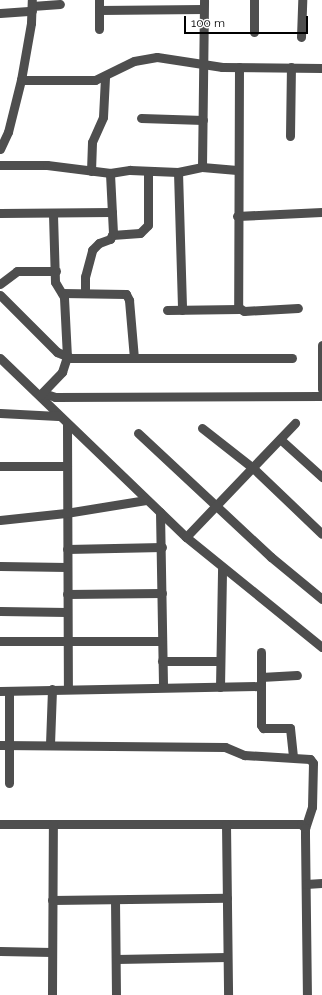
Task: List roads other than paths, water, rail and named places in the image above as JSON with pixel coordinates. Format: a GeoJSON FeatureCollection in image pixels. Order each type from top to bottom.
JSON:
{"type":"FeatureCollection","features":[{"type":"Feature","properties":{"kind":"street"},"geometry":{"type":"LineString","coordinates":[[99,0],[99,29]]}},
{"type":"Feature","properties":{"kind":"street"},"geometry":{"type":"LineString","coordinates":[[254,0],[254,32]]}},
{"type":"Feature","properties":{"kind":"street"},"geometry":{"type":"LineString","coordinates":[[301,37],[302,0]]}},
{"type":"Feature","properties":{"kind":"street"},"geometry":{"type":"LineString","coordinates":[[0,13],[32,6],[60,4]]}},
{"type":"Feature","properties":{"kind":"street"},"geometry":{"type":"LineString","coordinates":[[99,10],[204,5],[202,167]]}},
{"type":"Feature","properties":{"kind":"street"},"geometry":{"type":"LineString","coordinates":[[1,145],[12,117],[21,80],[32,6]]}},
{"type":"Feature","properties":{"kind":"street"},"geometry":{"type":"LineString","coordinates":[[21,80],[82,81],[105,77],[128,63],[148,58],[181,59],[204,66],[322,68]]}},
{"type":"Feature","properties":{"kind":"street"},"geometry":{"type":"LineString","coordinates":[[239,67],[237,170],[239,310]]}},
{"type":"Feature","properties":{"kind":"street"},"geometry":{"type":"LineString","coordinates":[[290,136],[291,67]]}},
{"type":"Feature","properties":{"kind":"street"},"geometry":{"type":"LineString","coordinates":[[91,171],[92,142],[103,116],[105,77]]}},
{"type":"Feature","properties":{"kind":"street"},"geometry":{"type":"LineString","coordinates":[[141,118],[203,120]]}},
{"type":"Feature","properties":{"kind":"street"},"geometry":{"type":"LineString","coordinates":[[0,166],[47,165],[110,173],[130,170],[148,173],[178,172],[202,167],[237,170]]}},
{"type":"Feature","properties":{"kind":"street"},"geometry":{"type":"LineString","coordinates":[[178,172],[182,310]]}},
{"type":"Feature","properties":{"kind":"street"},"geometry":{"type":"LineString","coordinates":[[110,173],[112,236]]}},
{"type":"Feature","properties":{"kind":"street"},"geometry":{"type":"LineString","coordinates":[[85,293],[85,277],[92,250],[112,236],[136,235],[148,225],[148,173]]}},
{"type":"Feature","properties":{"kind":"street"},"geometry":{"type":"LineString","coordinates":[[0,213],[53,214],[112,212]]}},
{"type":"Feature","properties":{"kind":"street"},"geometry":{"type":"LineString","coordinates":[[237,216],[322,212]]}},
{"type":"Feature","properties":{"kind":"street"},"geometry":{"type":"LineString","coordinates":[[41,394],[62,372],[67,357],[62,294],[55,286],[56,271],[53,214]]}},
{"type":"Feature","properties":{"kind":"street"},"geometry":{"type":"LineString","coordinates":[[1,280],[17,271],[56,271]]}},
{"type":"Feature","properties":{"kind":"street"},"geometry":{"type":"LineString","coordinates":[[62,294],[120,292],[129,296],[134,358]]}},
{"type":"Feature","properties":{"kind":"street"},"geometry":{"type":"LineString","coordinates":[[0,295],[57,352],[67,357],[292,358]]}},
{"type":"Feature","properties":{"kind":"street"},"geometry":{"type":"LineString","coordinates":[[167,310],[298,308]]}},
{"type":"Feature","properties":{"kind":"street"},"geometry":{"type":"LineString","coordinates":[[322,345],[322,390]]}},
{"type":"Feature","properties":{"kind":"street"},"geometry":{"type":"LineString","coordinates":[[0,358],[41,394],[67,425],[186,537],[222,568],[322,647]]}},
{"type":"Feature","properties":{"kind":"street"},"geometry":{"type":"LineString","coordinates":[[41,394],[55,397],[322,396]]}},
{"type":"Feature","properties":{"kind":"street"},"geometry":{"type":"LineString","coordinates":[[0,413],[58,416]]}},
{"type":"Feature","properties":{"kind":"street"},"geometry":{"type":"LineString","coordinates":[[186,537],[295,423]]}},
{"type":"Feature","properties":{"kind":"street"},"geometry":{"type":"LineString","coordinates":[[67,425],[66,513],[68,689]]}},
{"type":"Feature","properties":{"kind":"street"},"geometry":{"type":"LineString","coordinates":[[202,428],[253,468],[322,534]]}},
{"type":"Feature","properties":{"kind":"street"},"geometry":{"type":"LineString","coordinates":[[138,433],[271,557],[322,599]]}},
{"type":"Feature","properties":{"kind":"street"},"geometry":{"type":"LineString","coordinates":[[280,439],[322,477]]}},
{"type":"Feature","properties":{"kind":"street"},"geometry":{"type":"LineString","coordinates":[[0,466],[67,466]]}},
{"type":"Feature","properties":{"kind":"street"},"geometry":{"type":"LineString","coordinates":[[0,520],[66,513],[146,500]]}},
{"type":"Feature","properties":{"kind":"street"},"geometry":{"type":"LineString","coordinates":[[160,512],[162,546],[163,687]]}},
{"type":"Feature","properties":{"kind":"street"},"geometry":{"type":"LineString","coordinates":[[67,549],[162,546]]}},
{"type":"Feature","properties":{"kind":"street"},"geometry":{"type":"LineString","coordinates":[[0,566],[67,567]]}},
{"type":"Feature","properties":{"kind":"street"},"geometry":{"type":"LineString","coordinates":[[220,687],[222,568]]}},
{"type":"Feature","properties":{"kind":"street"},"geometry":{"type":"LineString","coordinates":[[67,594],[162,593]]}},
{"type":"Feature","properties":{"kind":"street"},"geometry":{"type":"LineString","coordinates":[[0,611],[67,612]]}},
{"type":"Feature","properties":{"kind":"street"},"geometry":{"type":"LineString","coordinates":[[0,641],[162,641]]}},
{"type":"Feature","properties":{"kind":"street"},"geometry":{"type":"LineString","coordinates":[[261,652],[260,681],[262,727],[290,728],[293,756]]}},
{"type":"Feature","properties":{"kind":"street"},"geometry":{"type":"LineString","coordinates":[[162,662],[220,661]]}},
{"type":"Feature","properties":{"kind":"street"},"geometry":{"type":"LineString","coordinates":[[9,783],[4,745],[4,691],[220,687],[298,675]]}},
{"type":"Feature","properties":{"kind":"street"},"geometry":{"type":"LineString","coordinates":[[50,744],[52,689]]}},
{"type":"Feature","properties":{"kind":"street"},"geometry":{"type":"LineString","coordinates":[[4,745],[50,744],[225,747],[244,755],[293,756],[310,759],[312,763],[312,807],[305,828],[307,995]]}},
{"type":"Feature","properties":{"kind":"street"},"geometry":{"type":"LineString","coordinates":[[0,824],[295,823],[301,824],[305,828]]}},
{"type":"Feature","properties":{"kind":"street"},"geometry":{"type":"LineString","coordinates":[[52,995],[53,824]]}},
{"type":"Feature","properties":{"kind":"street"},"geometry":{"type":"LineString","coordinates":[[226,824],[228,995]]}},
{"type":"Feature","properties":{"kind":"street"},"geometry":{"type":"LineString","coordinates":[[306,884],[322,883]]}},
{"type":"Feature","properties":{"kind":"street"},"geometry":{"type":"LineString","coordinates":[[52,900],[227,898]]}},
{"type":"Feature","properties":{"kind":"street"},"geometry":{"type":"LineString","coordinates":[[115,900],[116,995]]}},
{"type":"Feature","properties":{"kind":"street"},"geometry":{"type":"LineString","coordinates":[[0,951],[52,952]]}},
{"type":"Feature","properties":{"kind":"street"},"geometry":{"type":"LineString","coordinates":[[116,959],[227,957]]}}]}
